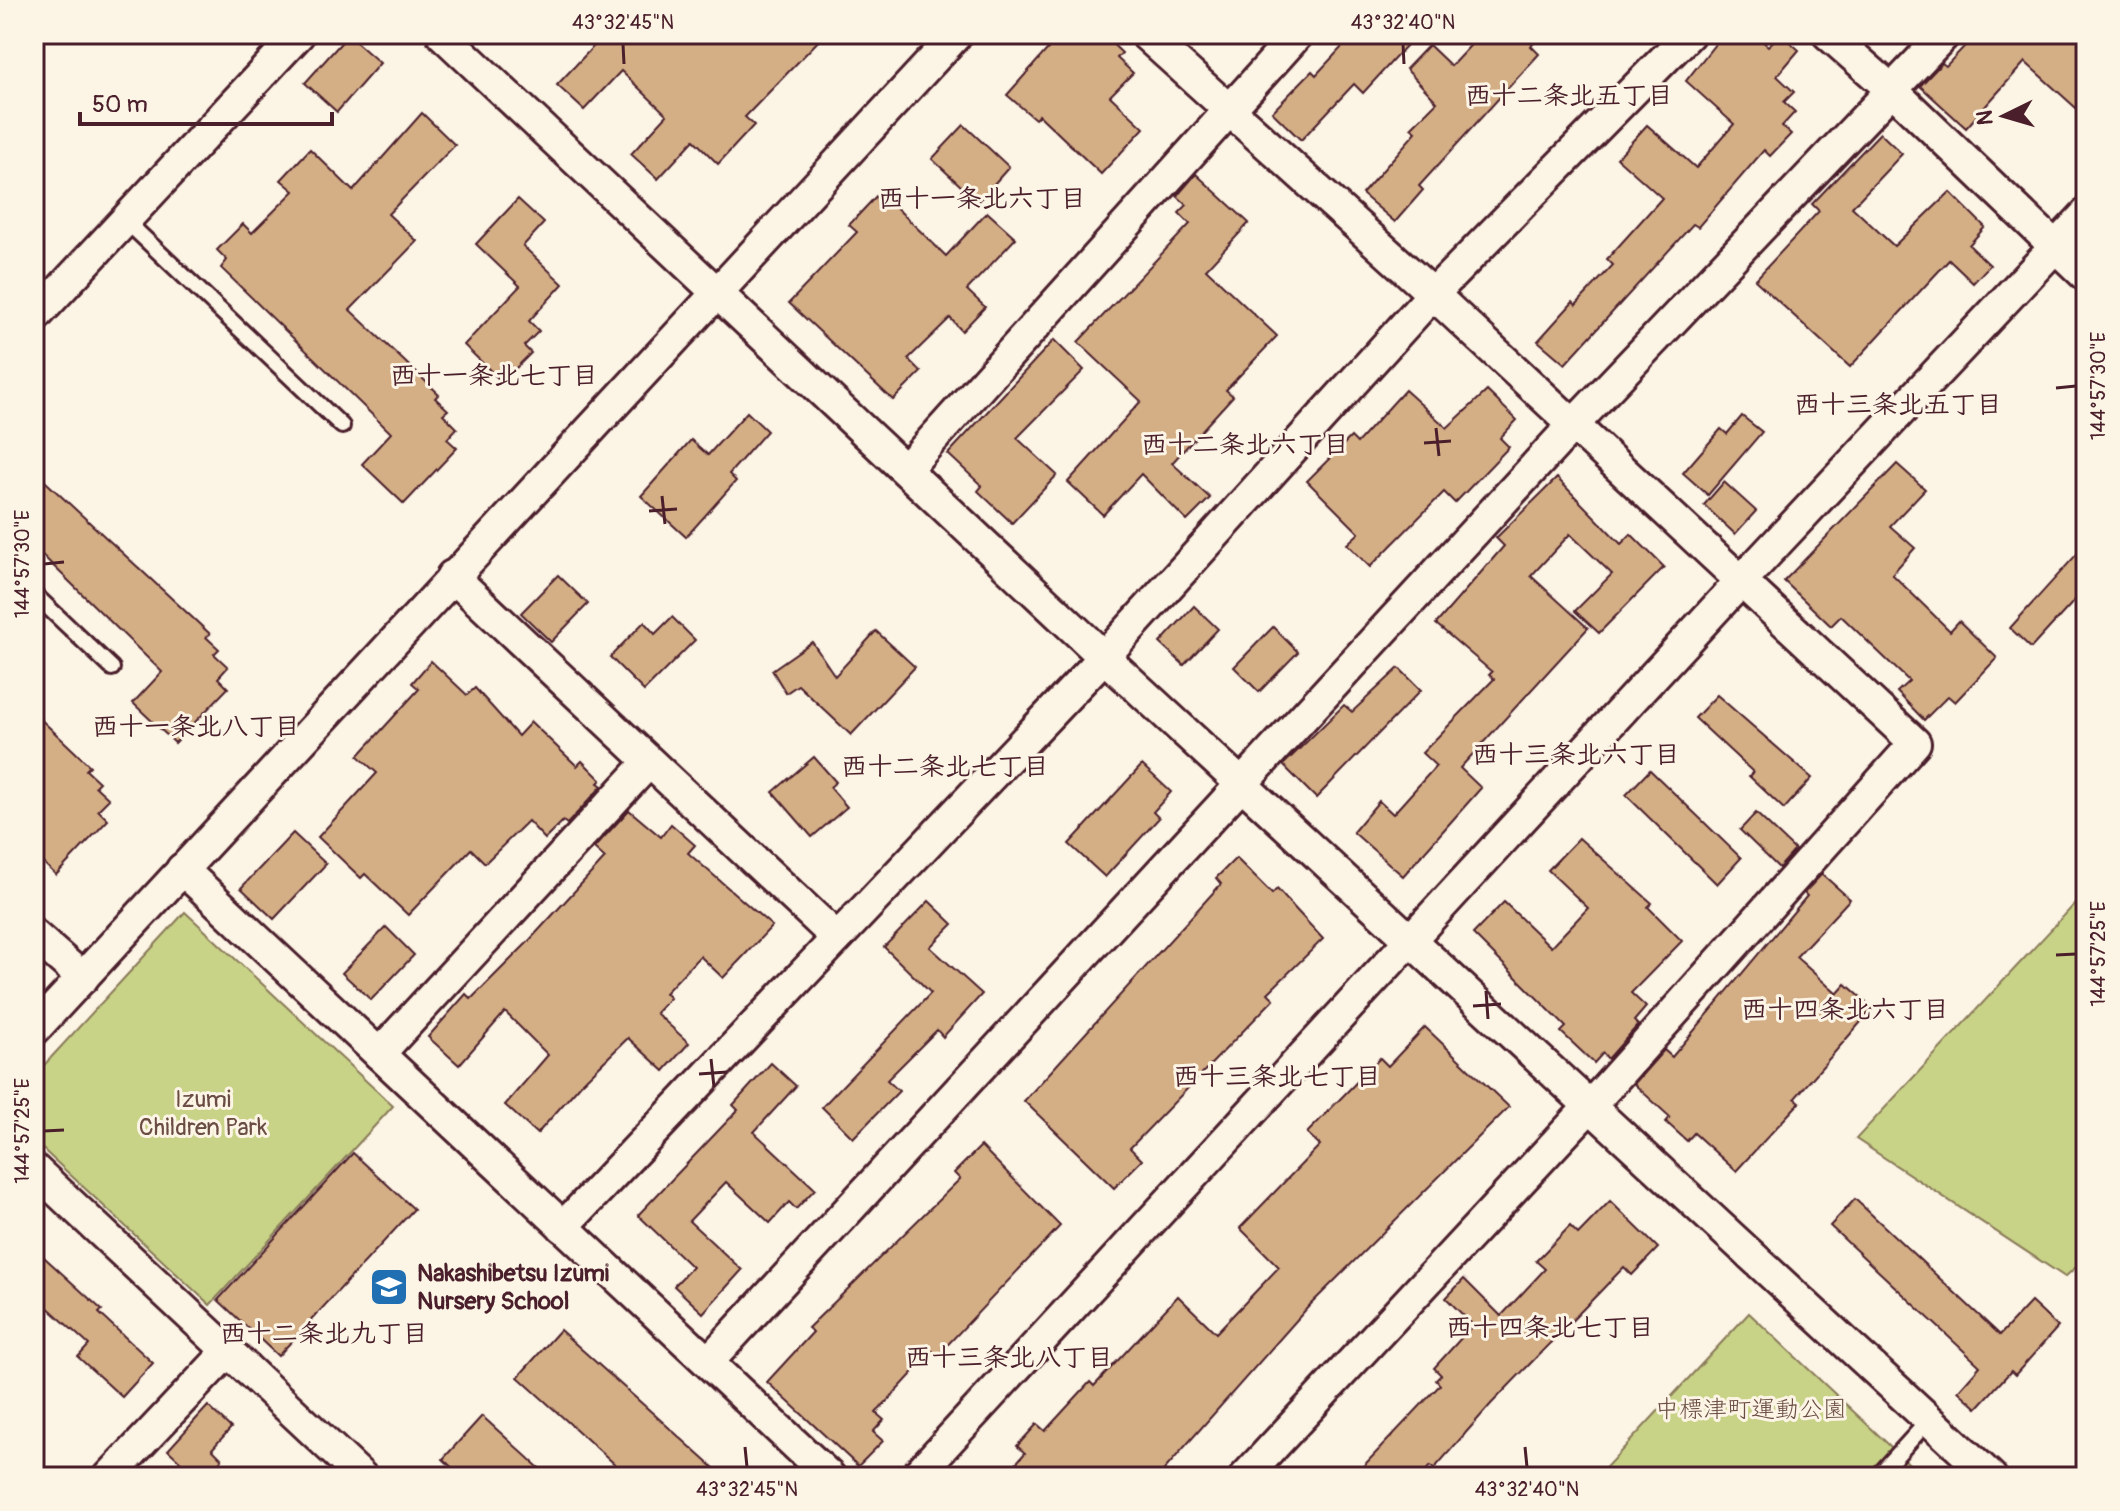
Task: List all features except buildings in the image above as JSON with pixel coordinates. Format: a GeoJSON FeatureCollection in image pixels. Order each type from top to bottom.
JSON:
{"type":"FeatureCollection","features":[{"type":"Feature","properties":{"kind":"street"},"geometry":{"type":"LineString","coordinates":[[34,318],[299,34]]}},
{"type":"Feature","properties":{"kind":"street"},"geometry":{"type":"LineString","coordinates":[[442,34],[1104,657],[1991,1477]]}},
{"type":"Feature","properties":{"kind":"street"},"geometry":{"type":"LineString","coordinates":[[34,1030],[957,34]]}},
{"type":"Feature","properties":{"kind":"street"},"geometry":{"type":"LineString","coordinates":[[1145,34],[1433,294],[1915,743],[1591,1105],[1245,1477]]}},
{"type":"Feature","properties":{"kind":"street"},"geometry":{"type":"LineString","coordinates":[[906,469],[1228,108],[1298,34]]}},
{"type":"Feature","properties":{"kind":"street"},"geometry":{"type":"LineString","coordinates":[[563,1227],[1104,657],[1433,294],[1689,34]]}},
{"type":"Feature","properties":{"kind":"street"},"geometry":{"type":"LineString","coordinates":[[1828,34],[1893,91],[2086,276]]}},
{"type":"Feature","properties":{"kind":"street"},"geometry":{"type":"LineString","coordinates":[[708,1362],[1574,424],[1945,34]]}},
{"type":"Feature","properties":{"kind":"street"},"geometry":{"type":"LineString","coordinates":[[915,1477],[1742,580],[2086,214]]}},
{"type":"Feature","properties":{"kind":"street"},"geometry":{"type":"LineString","coordinates":[[452,576],[837,938]]}},
{"type":"Feature","properties":{"kind":"street"},"geometry":{"type":"LineString","coordinates":[[379,1054],[649,762]]}},
{"type":"Feature","properties":{"kind":"street"},"geometry":{"type":"LineString","coordinates":[[182,869],[830,1477]]}},
{"type":"Feature","properties":{"kind":"street"},"geometry":{"type":"LineString","coordinates":[[34,935],[83,978]]}},
{"type":"Feature","properties":{"kind":"street"},"geometry":{"type":"LineString","coordinates":[[34,1169],[362,1477]]}},
{"type":"Feature","properties":{"kind":"street"},"geometry":{"type":"LineString","coordinates":[[109,1477],[229,1350]]}},
{"type":"Feature","properties":{"kind":"lane"},"geometry":{"type":"LineString","coordinates":[[125,220],[342,426]]}},
{"type":"Feature","properties":{"kind":"lane"},"geometry":{"type":"LineString","coordinates":[[34,594],[112,668]]}},
{"type":"Feature","properties":{"kind":"lane"},"geometry":{"type":"LineString","coordinates":[[1877,1477],[1928,1421]]}},
{"type":"Feature","properties":{"kind":"green space"},"geometry":{"type":"Polygon","coordinates":[[[2086,892],[2086,1258],[2065,1277],[1856,1139],[2086,892]]]}},
{"type":"Feature","properties":{"kind":"green space","name":"Izumi Children Park"},"geometry":{"type":"Polygon","coordinates":[[[185,912],[393,1106],[210,1305],[34,1141],[34,1076],[185,912]]]}},
{"type":"Feature","properties":{"kind":"green space","name":"中標津町運動公園"},"geometry":{"type":"Polygon","coordinates":[[[1749,1313],[1923,1477],[1597,1477],[1749,1313]]]}},
{"type":"Feature","properties":{"kind":"place","name":"Nakashibetsu Izumi Nursery School"},"geometry":{"type":"Point","coordinates":[389,1287]}},
{"type":"Feature","properties":{"kind":"district","name":"西十二条北五丁目"},"geometry":{"type":"Point","coordinates":[1569,95]}},
{"type":"Feature","properties":{"kind":"district","name":"西十一条北六丁目"},"geometry":{"type":"Point","coordinates":[982,198]}},
{"type":"Feature","properties":{"kind":"district","name":"西十一条北七丁目"},"geometry":{"type":"Point","coordinates":[494,375]}},
{"type":"Feature","properties":{"kind":"district","name":"西十三条北五丁目"},"geometry":{"type":"Point","coordinates":[1898,404]}},
{"type":"Feature","properties":{"kind":"district","name":"西十二条北六丁目"},"geometry":{"type":"Point","coordinates":[1245,444]}},
{"type":"Feature","properties":{"kind":"district","name":"西十一条北八丁目"},"geometry":{"type":"Point","coordinates":[196,726]}},
{"type":"Feature","properties":{"kind":"district","name":"西十三条北六丁目"},"geometry":{"type":"Point","coordinates":[1576,754]}},
{"type":"Feature","properties":{"kind":"district","name":"西十二条北七丁目"},"geometry":{"type":"Point","coordinates":[945,766]}},
{"type":"Feature","properties":{"kind":"district","name":"西十四条北六丁目"},"geometry":{"type":"Point","coordinates":[1845,1009]}},
{"type":"Feature","properties":{"kind":"district","name":"西十三条北七丁目"},"geometry":{"type":"Point","coordinates":[1277,1076]}},
{"type":"Feature","properties":{"kind":"district","name":"西十四条北七丁目"},"geometry":{"type":"Point","coordinates":[1550,1327]}},
{"type":"Feature","properties":{"kind":"district","name":"西十二条北九丁目"},"geometry":{"type":"Point","coordinates":[324,1333]}},
{"type":"Feature","properties":{"kind":"district","name":"西十三条北八丁目"},"geometry":{"type":"Point","coordinates":[1009,1357]}}]}
